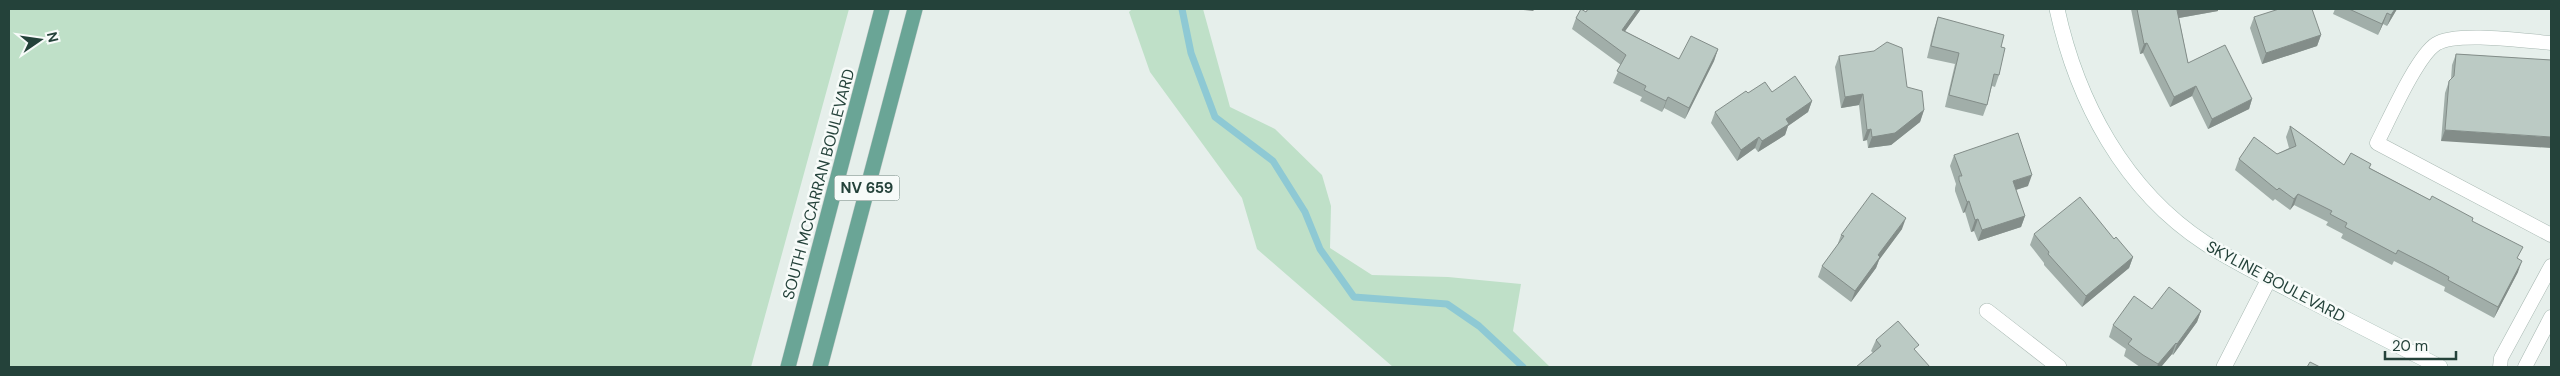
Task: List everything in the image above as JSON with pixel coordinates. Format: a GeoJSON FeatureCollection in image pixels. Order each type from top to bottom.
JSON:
{"type":"FeatureCollection","features":[{"type":"Feature","properties":{"kind":"main road","name":"SOUTH MCCARRAN BOULEVARD"},"geometry":{"type":"LineString","coordinates":[[788,367],[882,9]]}},
{"type":"Feature","properties":{"kind":"main road","name":"NV 659"},"geometry":{"type":"LineString","coordinates":[[820,367],[915,9]]}},
{"type":"Feature","properties":{"kind":"street","name":"SKYLINE BOULEVARD"},"geometry":{"type":"LineString","coordinates":[[2057,9],[2069,59],[2084,98],[2104,137],[2132,176],[2161,207],[2204,242],[2269,279],[2440,367]]}},
{"type":"Feature","properties":{"kind":"street"},"geometry":{"type":"LineString","coordinates":[[2224,367],[2269,279]]}},
{"type":"Feature","properties":{"kind":"street"},"geometry":{"type":"LineString","coordinates":[[1987,311],[2059,367]]}},
{"type":"Feature","properties":{"kind":"lane"},"geometry":{"type":"LineString","coordinates":[[2551,43],[2467,37],[2437,43],[2421,62],[2377,143],[2551,235]]}},
{"type":"Feature","properties":{"kind":"lane"},"geometry":{"type":"LineString","coordinates":[[2500,367],[2501,358],[2551,266]]}},
{"type":"Feature","properties":{"kind":"lane"},"geometry":{"type":"LineString","coordinates":[[2525,367],[2551,317]]}},
{"type":"Feature","properties":{"kind":"green space"},"geometry":{"type":"Polygon","coordinates":[[[9,9],[849,9],[751,367],[9,367],[9,9]]]}},
{"type":"Feature","properties":{"kind":"green space"},"geometry":{"type":"Polygon","coordinates":[[[1132,9],[1203,9],[1230,107],[1275,129],[1322,175],[1331,206],[1330,248],[1372,275],[1448,277],[1521,284],[1513,331],[1550,367],[1393,367],[1257,249],[1242,198],[1150,72],[1129,12],[1132,9]]]}},
{"type":"Feature","properties":{"kind":"building"},"geometry":{"type":"Polygon","coordinates":[[[1581,9],[1586,12],[1588,9],[1637,9],[1622,30],[1679,59],[1691,36],[1718,49],[1689,108],[1668,97],[1666,101],[1644,90],[1646,86],[1617,71],[1626,55],[1576,18],[1581,9]]]}},
{"type":"Feature","properties":{"kind":"building"},"geometry":{"type":"Polygon","coordinates":[[[2137,9],[2181,9],[2177,10],[2188,63],[2225,45],[2252,99],[2212,119],[2196,86],[2174,97],[2147,43],[2144,44],[2137,9]]]}},
{"type":"Feature","properties":{"kind":"building"},"geometry":{"type":"Polygon","coordinates":[[[2279,9],[2312,9],[2321,35],[2266,53],[2254,17],[2279,9]]]}},
{"type":"Feature","properties":{"kind":"building"},"geometry":{"type":"Polygon","coordinates":[[[2349,9],[2395,9],[2391,15],[2387,13],[2382,24],[2349,9]]]}},
{"type":"Feature","properties":{"kind":"building"},"geometry":{"type":"Polygon","coordinates":[[[1938,17],[2004,35],[2001,47],[2005,48],[1999,75],[1994,74],[1987,105],[1949,95],[1959,53],[1931,46],[1938,17]]]}},
{"type":"Feature","properties":{"kind":"building"},"geometry":{"type":"Polygon","coordinates":[[[1887,42],[1902,48],[1907,87],[1922,91],[1924,110],[1895,133],[1872,137],[1871,129],[1867,130],[1863,94],[1845,97],[1839,56],[1874,51],[1887,42]]]}},
{"type":"Feature","properties":{"kind":"building"},"geometry":{"type":"Polygon","coordinates":[[[2456,54],[2551,60],[2551,137],[2445,130],[2449,81],[2454,76],[2456,54]]]}},
{"type":"Feature","properties":{"kind":"building"},"geometry":{"type":"Polygon","coordinates":[[[1795,76],[1812,101],[1786,119],[1789,124],[1762,141],[1759,137],[1741,150],[1715,112],[1746,91],[1748,93],[1765,82],[1772,92],[1795,76]]]}},
{"type":"Feature","properties":{"kind":"building"},"geometry":{"type":"Polygon","coordinates":[[[2290,126],[2344,165],[2351,153],[2371,164],[2369,168],[2430,200],[2432,196],[2473,218],[2472,221],[2523,247],[2517,258],[2522,261],[2498,307],[2448,280],[2449,277],[2433,268],[2398,250],[2396,254],[2345,227],[2347,223],[2330,214],[2332,211],[2298,194],[2294,199],[2279,188],[2277,190],[2239,159],[2254,137],[2277,154],[2296,146],[2290,126]]]}},
{"type":"Feature","properties":{"kind":"building"},"geometry":{"type":"Polygon","coordinates":[[[2018,133],[2032,175],[2013,181],[2025,216],[1982,230],[1978,219],[1975,220],[1969,201],[1967,202],[1959,180],[1959,176],[1962,176],[1954,155],[2018,133]]]}},
{"type":"Feature","properties":{"kind":"building"},"geometry":{"type":"Polygon","coordinates":[[[1872,193],[1906,218],[1878,255],[1880,257],[1855,291],[1822,266],[1844,236],[1841,235],[1872,193]]]}},
{"type":"Feature","properties":{"kind":"building"},"geometry":{"type":"Polygon","coordinates":[[[2080,197],[2114,239],[2116,237],[2133,257],[2086,296],[2048,254],[2049,252],[2034,234],[2080,197]]]}},
{"type":"Feature","properties":{"kind":"building"},"geometry":{"type":"Polygon","coordinates":[[[2169,287],[2201,311],[2177,344],[2158,364],[2128,344],[2132,339],[2113,325],[2134,296],[2152,309],[2169,287]]]}},
{"type":"Feature","properties":{"kind":"building"},"geometry":{"type":"Polygon","coordinates":[[[1898,321],[1919,345],[1914,349],[1930,367],[1856,367],[1881,346],[1876,340],[1898,321]]]}},
{"type":"Feature","properties":{"kind":"building"},"geometry":{"type":"Polygon","coordinates":[[[2310,362],[2320,367],[2307,367],[2310,362]]]}},
{"type":"Feature","properties":{"kind":"waterway"},"geometry":{"type":"LineString","coordinates":[[1182,9],[1191,53],[1215,117],[1273,161],[1305,212],[1320,249],[1354,297],[1447,304],[1479,326],[1523,367]]}}]}
